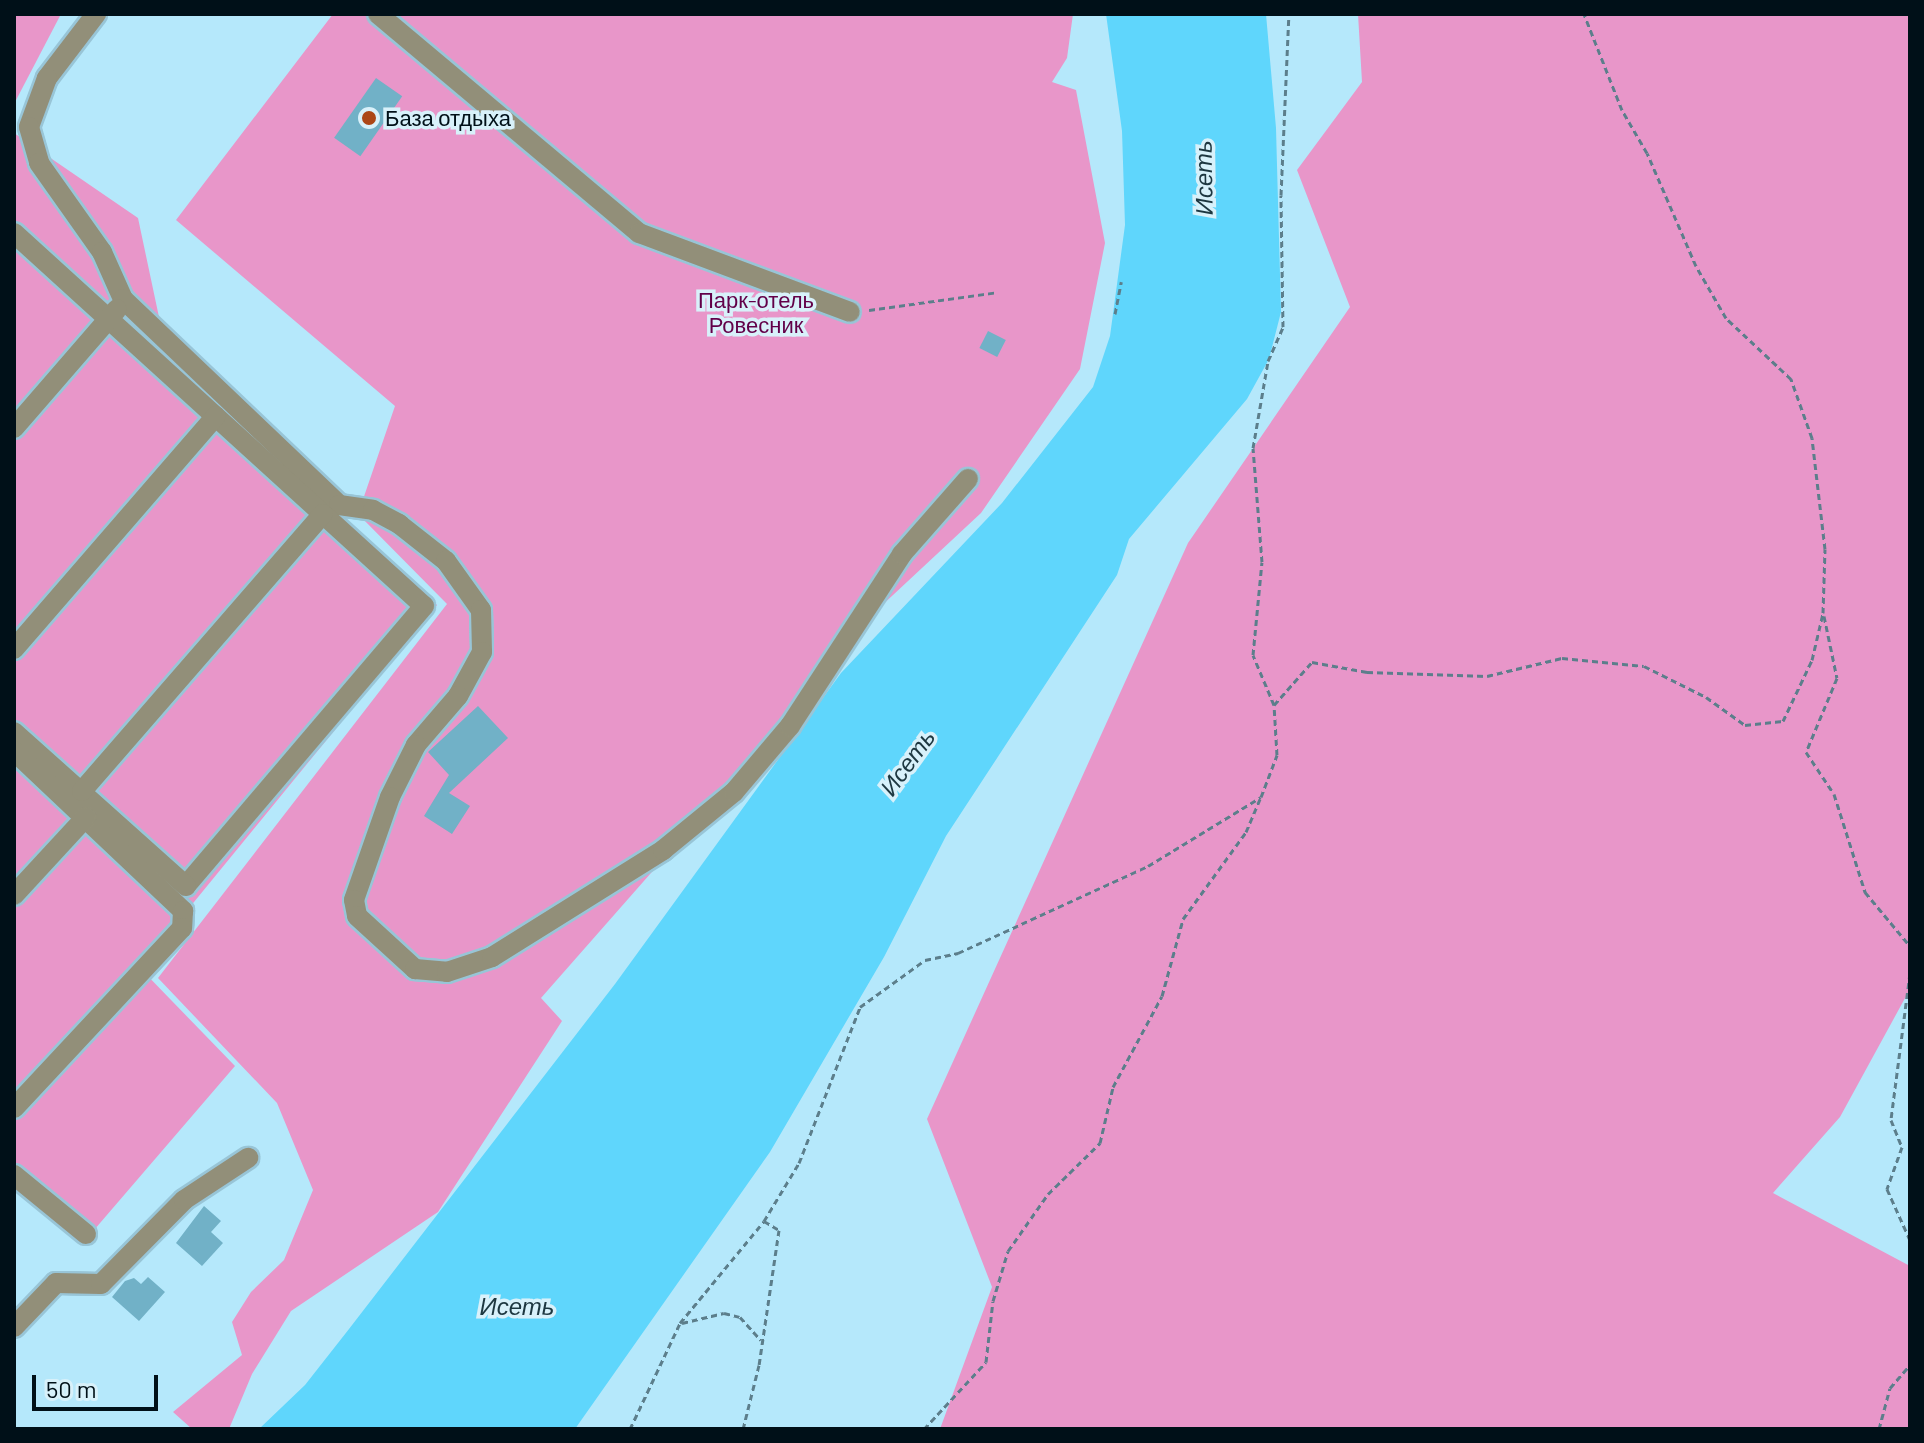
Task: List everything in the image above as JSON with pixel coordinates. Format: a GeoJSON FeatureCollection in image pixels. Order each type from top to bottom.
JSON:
{"type":"FeatureCollection","features":[{"type":"Feature","properties":{"kind":"street"},"geometry":{"type":"LineString","coordinates":[[96,14],[47,78],[22,138],[102,252],[123,299],[339,505],[373,510],[399,524],[446,561],[481,610],[482,652],[458,696],[416,745],[390,797],[354,900],[357,916],[415,969],[447,972],[492,957],[663,850],[734,792],[790,726],[902,554],[968,479]]}},
{"type":"Feature","properties":{"kind":"street"},"geometry":{"type":"LineString","coordinates":[[378,14],[639,233],[850,312]]}},
{"type":"Feature","properties":{"kind":"street"},"geometry":{"type":"LineString","coordinates":[[14,233],[424,606],[186,886],[14,732]]}},
{"type":"Feature","properties":{"kind":"street"},"geometry":{"type":"LineString","coordinates":[[14,428],[123,299]]}},
{"type":"Feature","properties":{"kind":"street"},"geometry":{"type":"LineString","coordinates":[[14,649],[216,416]]}},
{"type":"Feature","properties":{"kind":"street"},"geometry":{"type":"LineString","coordinates":[[82,791],[323,514]]}},
{"type":"Feature","properties":{"kind":"street"},"geometry":{"type":"LineString","coordinates":[[14,751],[183,911],[182,928],[14,1108]]}},
{"type":"Feature","properties":{"kind":"street"},"geometry":{"type":"LineString","coordinates":[[14,895],[86,817]]}},
{"type":"Feature","properties":{"kind":"street"},"geometry":{"type":"LineString","coordinates":[[14,1327],[56,1283],[101,1284],[192,1192],[248,1158]]}},
{"type":"Feature","properties":{"kind":"street"},"geometry":{"type":"LineString","coordinates":[[14,1175],[86,1234]]}},
{"type":"Feature","properties":{"kind":"path"},"geometry":{"type":"LineString","coordinates":[[924,1429],[986,1362],[993,1301],[1008,1251],[1048,1194],[1100,1143],[1113,1087],[1162,996],[1183,919],[1246,832],[1277,755],[1274,705],[1253,655],[1262,562],[1253,448],[1268,361],[1283,327],[1281,195],[1289,14]]}},
{"type":"Feature","properties":{"kind":"path"},"geometry":{"type":"LineString","coordinates":[[1274,705],[1312,662],[1367,672],[1487,676],[1562,658],[1644,666],[1706,697],[1745,725],[1783,721],[1812,660],[1823,613],[1825,549],[1812,438],[1791,379],[1726,318],[1696,266],[1647,153],[1622,110],[1584,14]]}},
{"type":"Feature","properties":{"kind":"path"},"geometry":{"type":"LineString","coordinates":[[1115,314],[1121,282]]}},
{"type":"Feature","properties":{"kind":"path"},"geometry":{"type":"LineString","coordinates":[[850,312],[998,292]]}},
{"type":"Feature","properties":{"kind":"path"},"geometry":{"type":"LineString","coordinates":[[1823,613],[1837,678],[1806,752],[1834,794],[1865,892],[1910,946]]}},
{"type":"Feature","properties":{"kind":"path"},"geometry":{"type":"LineString","coordinates":[[630,1429],[680,1323],[764,1221],[799,1163],[860,1007],[925,960],[958,953],[1148,866],[1261,797]]}},
{"type":"Feature","properties":{"kind":"path"},"geometry":{"type":"LineString","coordinates":[[1910,973],[1891,1120],[1902,1147],[1887,1189],[1910,1240]]}},
{"type":"Feature","properties":{"kind":"path"},"geometry":{"type":"LineString","coordinates":[[743,1429],[779,1230],[764,1221]]}},
{"type":"Feature","properties":{"kind":"path"},"geometry":{"type":"LineString","coordinates":[[680,1323],[724,1313],[740,1317],[761,1340]]}},
{"type":"Feature","properties":{"kind":"path"},"geometry":{"type":"LineString","coordinates":[[1879,1429],[1890,1388],[1910,1365]]}},
{"type":"Feature","properties":{"kind":"green space"},"geometry":{"type":"Polygon","coordinates":[[[14,14],[61,14],[14,104],[14,14]]]}},
{"type":"Feature","properties":{"kind":"green space","name":"Парк-отель Ровесник"},"geometry":{"type":"Polygon","coordinates":[[[333,14],[1073,14],[1067,58],[1052,82],[1076,90],[1105,243],[1080,369],[981,513],[834,650],[819,682],[541,998],[562,1021],[438,1212],[291,1311],[252,1374],[229,1429],[192,1429],[173,1412],[242,1355],[232,1322],[251,1292],[284,1260],[313,1190],[277,1103],[158,978],[447,604],[358,514],[395,406],[176,220],[333,14]]]}},
{"type":"Feature","properties":{"kind":"green space"},"geometry":{"type":"Polygon","coordinates":[[[1358,14],[1910,14],[1910,989],[1840,1117],[1773,1193],[1910,1266],[1910,1429],[940,1429],[992,1287],[927,1119],[1188,543],[1350,307],[1297,170],[1362,82],[1358,14]]]}},
{"type":"Feature","properties":{"kind":"green space"},"geometry":{"type":"Polygon","coordinates":[[[14,133],[138,218],[170,369],[437,605],[140,968],[235,1066],[82,1244],[14,1187],[14,133]]]}},
{"type":"Feature","properties":{"kind":"water","name":"Исеть"},"geometry":{"type":"Polygon","coordinates":[[[1106,14],[1266,14],[1276,128],[1281,312],[1269,359],[1247,399],[1129,539],[1117,575],[946,836],[884,957],[770,1152],[575,1429],[259,1429],[305,1385],[615,984],[841,673],[1002,503],[1093,387],[1110,336],[1125,225],[1122,131],[1106,14]]]}},
{"type":"Feature","properties":{"kind":"building","name":"База отдыха"},"geometry":{"type":"Polygon","coordinates":[[[376,78],[402,96],[360,156],[334,138],[376,78]]]}},
{"type":"Feature","properties":{"kind":"building"},"geometry":{"type":"Polygon","coordinates":[[[988,331],[1006,340],[997,357],[979,348],[988,331]]]}},
{"type":"Feature","properties":{"kind":"building"},"geometry":{"type":"Polygon","coordinates":[[[478,706],[508,738],[449,793],[470,806],[452,834],[424,816],[449,775],[428,752],[478,706]]]}},
{"type":"Feature","properties":{"kind":"building"},"geometry":{"type":"Polygon","coordinates":[[[204,1206],[221,1221],[211,1232],[223,1243],[202,1266],[176,1243],[204,1206]]]}},
{"type":"Feature","properties":{"kind":"building"},"geometry":{"type":"Polygon","coordinates":[[[148,1277],[165,1292],[139,1321],[112,1297],[125,1281],[134,1278],[141,1284],[148,1277]]]}},
{"type":"Feature","properties":{"kind":"place","name":"База отдыха"},"geometry":{"type":"Point","coordinates":[369,118]}}]}
